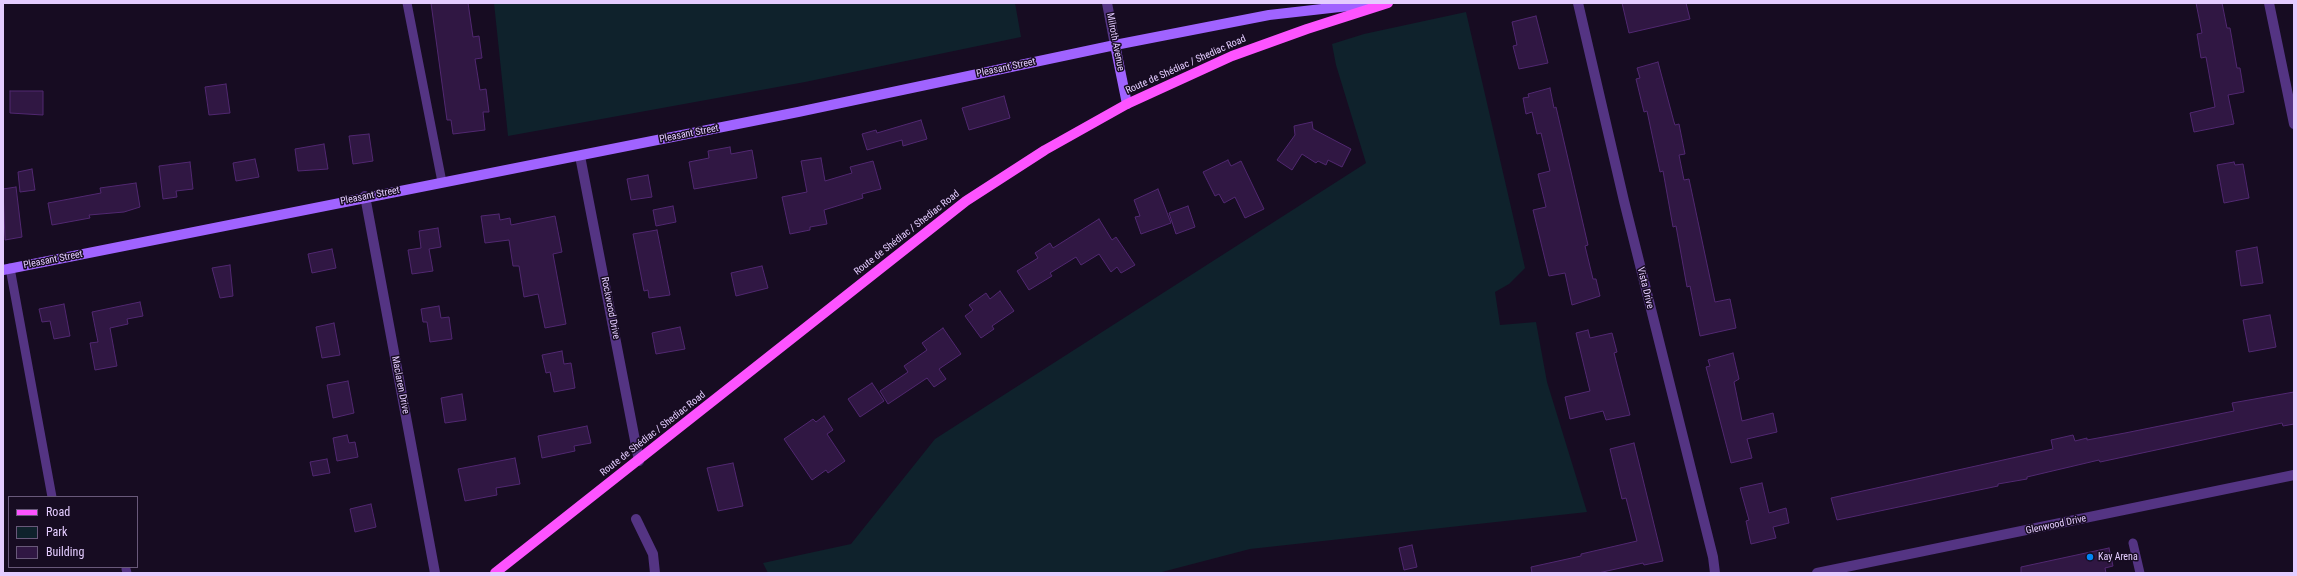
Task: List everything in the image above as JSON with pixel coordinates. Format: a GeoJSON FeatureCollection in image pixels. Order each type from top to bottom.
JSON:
{"type":"FeatureCollection","features":[{"type":"Feature","properties":{"kind":"main road","name":"Route de Shédiac / Shediac Road"},"geometry":{"type":"LineString","coordinates":[[495,573],[639,461],[966,201],[1045,150],[1127,104],[1232,56],[1307,29],[1388,3]]}},
{"type":"Feature","properties":{"kind":"street","name":"Milroth Avenue"},"geometry":{"type":"LineString","coordinates":[[1107,3],[1127,104]]}},
{"type":"Feature","properties":{"kind":"street","name":"Pleasant Street"},"geometry":{"type":"LineString","coordinates":[[7,269],[365,196],[580,156],[1115,45],[1269,15],[1375,3]]}},
{"type":"Feature","properties":{"kind":"street","name":"Vista Drive"},"geometry":{"type":"LineString","coordinates":[[1578,3],[1624,201],[1713,557],[1715,573]]}},
{"type":"Feature","properties":{"kind":"street"},"geometry":{"type":"LineString","coordinates":[[2270,3],[2294,124]]}},
{"type":"Feature","properties":{"kind":"street","name":"Rockwood Drive"},"geometry":{"type":"LineString","coordinates":[[580,156],[639,461]]}},
{"type":"Feature","properties":{"kind":"street","name":"Maclaren Drive"},"geometry":{"type":"LineString","coordinates":[[365,196],[435,573]]}},
{"type":"Feature","properties":{"kind":"street","name":"Glenwood Drive"},"geometry":{"type":"LineString","coordinates":[[1817,573],[2294,476]]}},
{"type":"Feature","properties":{"kind":"street"},"geometry":{"type":"LineString","coordinates":[[636,519],[654,554],[655,573]]}},
{"type":"Feature","properties":{"kind":"lane"},"geometry":{"type":"LineString","coordinates":[[407,3],[442,182]]}},
{"type":"Feature","properties":{"kind":"lane"},"geometry":{"type":"LineString","coordinates":[[7,269],[52,496]]}},
{"type":"Feature","properties":{"kind":"lane"},"geometry":{"type":"LineString","coordinates":[[2134,543],[2140,573]]}},
{"type":"Feature","properties":{"kind":"green space"},"geometry":{"type":"Polygon","coordinates":[[[494,3],[1015,3],[1021,37],[805,82],[508,136],[494,3]]]}},
{"type":"Feature","properties":{"kind":"green space"},"geometry":{"type":"Polygon","coordinates":[[[1466,12],[1525,268],[1509,284],[1495,292],[1500,325],[1536,322],[1547,382],[1587,512],[1250,549],[1158,573],[768,573],[763,563],[851,544],[935,439],[1366,163],[1336,65],[1332,44],[1364,34],[1466,12]]]}},
{"type":"Feature","properties":{"kind":"building"},"geometry":{"type":"Polygon","coordinates":[[[431,3],[468,3],[473,37],[479,36],[482,58],[475,59],[480,90],[486,89],[489,112],[483,112],[485,130],[453,134],[451,120],[447,120],[431,3]]]}},
{"type":"Feature","properties":{"kind":"building"},"geometry":{"type":"Polygon","coordinates":[[[1622,3],[1686,3],[1690,19],[1629,33],[1622,3]]]}},
{"type":"Feature","properties":{"kind":"building"},"geometry":{"type":"Polygon","coordinates":[[[2196,3],[2222,3],[2227,28],[2230,28],[2237,68],[2240,68],[2244,92],[2228,95],[2234,124],[2194,132],[2190,113],[2215,107],[2206,57],[2201,58],[2197,34],[2202,33],[2196,3]]]}},
{"type":"Feature","properties":{"kind":"building"},"geometry":{"type":"Polygon","coordinates":[[[1536,16],[1548,63],[1519,69],[1513,46],[1517,45],[1512,22],[1536,16]]]}},
{"type":"Feature","properties":{"kind":"building"},"geometry":{"type":"Polygon","coordinates":[[[1658,62],[1675,125],[1679,124],[1685,154],[1679,155],[1684,180],[1689,179],[1715,302],[1730,299],[1736,328],[1700,336],[1690,286],[1687,287],[1676,226],[1673,227],[1663,171],[1660,172],[1647,111],[1644,112],[1636,79],[1640,78],[1637,68],[1658,62]]]}},
{"type":"Feature","properties":{"kind":"building"},"geometry":{"type":"Polygon","coordinates":[[[226,84],[230,113],[209,115],[205,87],[226,84]]]}},
{"type":"Feature","properties":{"kind":"building"},"geometry":{"type":"Polygon","coordinates":[[[1550,88],[1554,108],[1556,107],[1588,245],[1585,246],[1593,279],[1596,279],[1600,296],[1572,305],[1565,273],[1549,276],[1533,210],[1546,207],[1538,174],[1550,171],[1541,133],[1537,134],[1532,112],[1526,114],[1523,98],[1529,97],[1528,94],[1550,88]]]}},
{"type":"Feature","properties":{"kind":"building"},"geometry":{"type":"Polygon","coordinates":[[[10,91],[43,91],[43,115],[10,113],[10,91]]]}},
{"type":"Feature","properties":{"kind":"building"},"geometry":{"type":"Polygon","coordinates":[[[1004,96],[1010,118],[969,130],[962,108],[1004,96]]]}},
{"type":"Feature","properties":{"kind":"building"},"geometry":{"type":"Polygon","coordinates":[[[921,120],[927,139],[903,146],[902,140],[867,150],[862,134],[876,130],[877,133],[921,120]]]}},
{"type":"Feature","properties":{"kind":"building"},"geometry":{"type":"Polygon","coordinates":[[[1312,122],[1313,129],[1351,149],[1342,167],[1328,160],[1326,165],[1318,161],[1316,163],[1302,154],[1292,170],[1277,160],[1295,135],[1294,126],[1312,122]]]}},
{"type":"Feature","properties":{"kind":"building"},"geometry":{"type":"Polygon","coordinates":[[[369,134],[373,161],[353,164],[349,136],[369,134]]]}},
{"type":"Feature","properties":{"kind":"building"},"geometry":{"type":"Polygon","coordinates":[[[324,144],[328,169],[298,171],[295,149],[324,144]]]}},
{"type":"Feature","properties":{"kind":"building"},"geometry":{"type":"Polygon","coordinates":[[[730,147],[731,154],[752,150],[757,178],[694,189],[689,162],[709,158],[708,151],[730,147]]]}},
{"type":"Feature","properties":{"kind":"building"},"geometry":{"type":"Polygon","coordinates":[[[821,158],[825,181],[852,173],[850,167],[873,161],[881,189],[862,194],[863,198],[824,210],[827,224],[810,227],[810,230],[790,234],[782,197],[807,192],[801,161],[821,158]]]}},
{"type":"Feature","properties":{"kind":"building"},"geometry":{"type":"Polygon","coordinates":[[[255,159],[259,177],[236,181],[233,163],[255,159]]]}},
{"type":"Feature","properties":{"kind":"building"},"geometry":{"type":"Polygon","coordinates":[[[1228,160],[1231,166],[1241,161],[1264,209],[1245,218],[1235,197],[1224,203],[1219,194],[1215,196],[1203,172],[1228,160]]]}},
{"type":"Feature","properties":{"kind":"building"},"geometry":{"type":"Polygon","coordinates":[[[190,162],[193,189],[176,191],[177,197],[163,199],[159,166],[190,162]]]}},
{"type":"Feature","properties":{"kind":"building"},"geometry":{"type":"Polygon","coordinates":[[[2234,162],[2235,165],[2243,164],[2249,198],[2224,203],[2217,165],[2234,162]]]}},
{"type":"Feature","properties":{"kind":"building"},"geometry":{"type":"Polygon","coordinates":[[[32,169],[35,190],[20,192],[18,172],[32,169]]]}},
{"type":"Feature","properties":{"kind":"building"},"geometry":{"type":"Polygon","coordinates":[[[648,175],[652,197],[631,200],[627,179],[648,175]]]}},
{"type":"Feature","properties":{"kind":"building"},"geometry":{"type":"Polygon","coordinates":[[[136,183],[140,207],[124,212],[89,215],[90,218],[52,225],[48,203],[101,193],[100,188],[136,183]]]}},
{"type":"Feature","properties":{"kind":"building"},"geometry":{"type":"Polygon","coordinates":[[[16,187],[22,237],[5,240],[3,189],[16,187]]]}},
{"type":"Feature","properties":{"kind":"building"},"geometry":{"type":"Polygon","coordinates":[[[1158,189],[1171,223],[1141,234],[1135,217],[1140,216],[1134,200],[1158,189]]]}},
{"type":"Feature","properties":{"kind":"building"},"geometry":{"type":"Polygon","coordinates":[[[673,206],[676,222],[656,226],[653,210],[673,206]]]}},
{"type":"Feature","properties":{"kind":"building"},"geometry":{"type":"Polygon","coordinates":[[[1188,206],[1195,227],[1176,234],[1169,213],[1188,206]]]}},
{"type":"Feature","properties":{"kind":"building"},"geometry":{"type":"Polygon","coordinates":[[[499,214],[500,220],[510,218],[511,225],[555,216],[562,252],[553,254],[566,324],[545,328],[538,294],[524,297],[519,266],[513,266],[509,240],[485,243],[481,216],[499,214]]]}},
{"type":"Feature","properties":{"kind":"building"},"geometry":{"type":"Polygon","coordinates":[[[1099,219],[1112,240],[1116,237],[1135,265],[1121,273],[1117,267],[1111,272],[1099,254],[1081,265],[1076,257],[1050,273],[1052,276],[1029,290],[1017,271],[1038,258],[1035,253],[1050,243],[1053,248],[1099,219]]]}},
{"type":"Feature","properties":{"kind":"building"},"geometry":{"type":"Polygon","coordinates":[[[438,228],[441,247],[429,249],[433,271],[412,274],[408,250],[421,248],[419,231],[438,228]]]}},
{"type":"Feature","properties":{"kind":"building"},"geometry":{"type":"Polygon","coordinates":[[[657,230],[670,295],[649,298],[648,290],[644,291],[633,234],[657,230]]]}},
{"type":"Feature","properties":{"kind":"building"},"geometry":{"type":"Polygon","coordinates":[[[2257,247],[2263,283],[2241,286],[2236,251],[2257,247]]]}},
{"type":"Feature","properties":{"kind":"building"},"geometry":{"type":"Polygon","coordinates":[[[332,249],[336,268],[312,273],[308,254],[332,249]]]}},
{"type":"Feature","properties":{"kind":"building"},"geometry":{"type":"Polygon","coordinates":[[[230,265],[233,296],[220,298],[212,268],[230,265]]]}},
{"type":"Feature","properties":{"kind":"building"},"geometry":{"type":"Polygon","coordinates":[[[762,266],[768,288],[736,296],[731,273],[762,266]]]}},
{"type":"Feature","properties":{"kind":"building"},"geometry":{"type":"Polygon","coordinates":[[[1000,291],[1014,311],[992,326],[994,329],[981,338],[965,316],[973,310],[969,305],[986,293],[990,299],[1000,291]]]}},
{"type":"Feature","properties":{"kind":"building"},"geometry":{"type":"Polygon","coordinates":[[[140,302],[143,316],[127,319],[128,324],[110,328],[117,366],[95,370],[90,343],[98,342],[92,312],[140,302]]]}},
{"type":"Feature","properties":{"kind":"building"},"geometry":{"type":"Polygon","coordinates":[[[64,304],[70,336],[54,339],[50,321],[42,322],[39,309],[64,304]]]}},
{"type":"Feature","properties":{"kind":"building"},"geometry":{"type":"Polygon","coordinates":[[[439,306],[441,318],[449,317],[452,339],[430,342],[427,322],[423,322],[421,309],[439,306]]]}},
{"type":"Feature","properties":{"kind":"building"},"geometry":{"type":"Polygon","coordinates":[[[2270,315],[2276,347],[2249,352],[2243,320],[2270,315]]]}},
{"type":"Feature","properties":{"kind":"building"},"geometry":{"type":"Polygon","coordinates":[[[334,323],[340,355],[322,358],[316,327],[334,323]]]}},
{"type":"Feature","properties":{"kind":"building"},"geometry":{"type":"Polygon","coordinates":[[[680,327],[685,349],[656,354],[652,333],[680,327]]]}},
{"type":"Feature","properties":{"kind":"building"},"geometry":{"type":"Polygon","coordinates":[[[943,328],[961,354],[939,369],[946,379],[934,387],[927,378],[888,404],[880,391],[908,372],[904,366],[927,350],[922,343],[943,328]]]}},
{"type":"Feature","properties":{"kind":"building"},"geometry":{"type":"Polygon","coordinates":[[[1588,330],[1590,338],[1612,333],[1617,352],[1614,353],[1630,415],[1606,420],[1603,411],[1570,419],[1565,397],[1590,391],[1576,333],[1588,330]]]}},
{"type":"Feature","properties":{"kind":"building"},"geometry":{"type":"Polygon","coordinates":[[[562,351],[564,364],[571,363],[575,388],[554,392],[550,372],[546,373],[542,355],[562,351]]]}},
{"type":"Feature","properties":{"kind":"building"},"geometry":{"type":"Polygon","coordinates":[[[1733,353],[1739,379],[1734,382],[1742,421],[1773,413],[1777,432],[1747,439],[1752,458],[1731,463],[1706,367],[1710,366],[1708,360],[1733,353]]]}},
{"type":"Feature","properties":{"kind":"building"},"geometry":{"type":"Polygon","coordinates":[[[348,381],[354,413],[333,418],[327,385],[348,381]]]}},
{"type":"Feature","properties":{"kind":"building"},"geometry":{"type":"Polygon","coordinates":[[[872,383],[884,401],[860,417],[848,399],[872,383]]]}},
{"type":"Feature","properties":{"kind":"building"},"geometry":{"type":"Polygon","coordinates":[[[2294,392],[2294,424],[2283,426],[2282,423],[2100,462],[2099,460],[2027,477],[2027,479],[1998,484],[1998,486],[1837,520],[1831,498],[2053,449],[2051,440],[2073,435],[2075,441],[2087,438],[2087,440],[2125,433],[2234,411],[2232,403],[2294,392]]]}},
{"type":"Feature","properties":{"kind":"building"},"geometry":{"type":"Polygon","coordinates":[[[462,394],[466,420],[445,423],[441,398],[462,394]]]}},
{"type":"Feature","properties":{"kind":"building"},"geometry":{"type":"Polygon","coordinates":[[[824,416],[833,430],[827,434],[845,461],[828,473],[826,470],[812,480],[784,439],[813,419],[816,422],[824,416]]]}},
{"type":"Feature","properties":{"kind":"building"},"geometry":{"type":"Polygon","coordinates":[[[587,426],[591,443],[574,446],[575,451],[542,458],[538,436],[587,426]]]}},
{"type":"Feature","properties":{"kind":"building"},"geometry":{"type":"Polygon","coordinates":[[[347,435],[349,443],[355,442],[358,457],[337,461],[333,438],[347,435]]]}},
{"type":"Feature","properties":{"kind":"building"},"geometry":{"type":"Polygon","coordinates":[[[1634,443],[1663,561],[1644,565],[1643,563],[1598,573],[1532,573],[1531,567],[1581,556],[1581,554],[1637,541],[1626,498],[1622,499],[1610,449],[1634,443]]]}},
{"type":"Feature","properties":{"kind":"building"},"geometry":{"type":"Polygon","coordinates":[[[515,458],[520,484],[496,488],[497,495],[465,501],[458,469],[515,458]]]}},
{"type":"Feature","properties":{"kind":"building"},"geometry":{"type":"Polygon","coordinates":[[[327,459],[330,473],[313,476],[310,462],[327,459]]]}},
{"type":"Feature","properties":{"kind":"building"},"geometry":{"type":"Polygon","coordinates":[[[733,463],[743,506],[718,511],[707,468],[733,463]]]}},
{"type":"Feature","properties":{"kind":"building"},"geometry":{"type":"Polygon","coordinates":[[[1762,483],[1769,513],[1786,508],[1789,523],[1773,527],[1776,538],[1751,544],[1746,521],[1749,520],[1740,488],[1762,483]]]}},
{"type":"Feature","properties":{"kind":"building"},"geometry":{"type":"Polygon","coordinates":[[[371,504],[376,527],[355,532],[350,509],[371,504]]]}},
{"type":"Feature","properties":{"kind":"building"},"geometry":{"type":"Polygon","coordinates":[[[1412,545],[1417,567],[1404,570],[1399,548],[1412,545]]]}},
{"type":"Feature","properties":{"kind":"building","name":"Kay Arena"},"geometry":{"type":"Polygon","coordinates":[[[2109,548],[2113,566],[2105,568],[2106,573],[2021,573],[2021,567],[2109,548]]]}},
{"type":"Feature","properties":{"kind":"place","name":"Kay Arena"},"geometry":{"type":"Point","coordinates":[2090,557]}}]}
